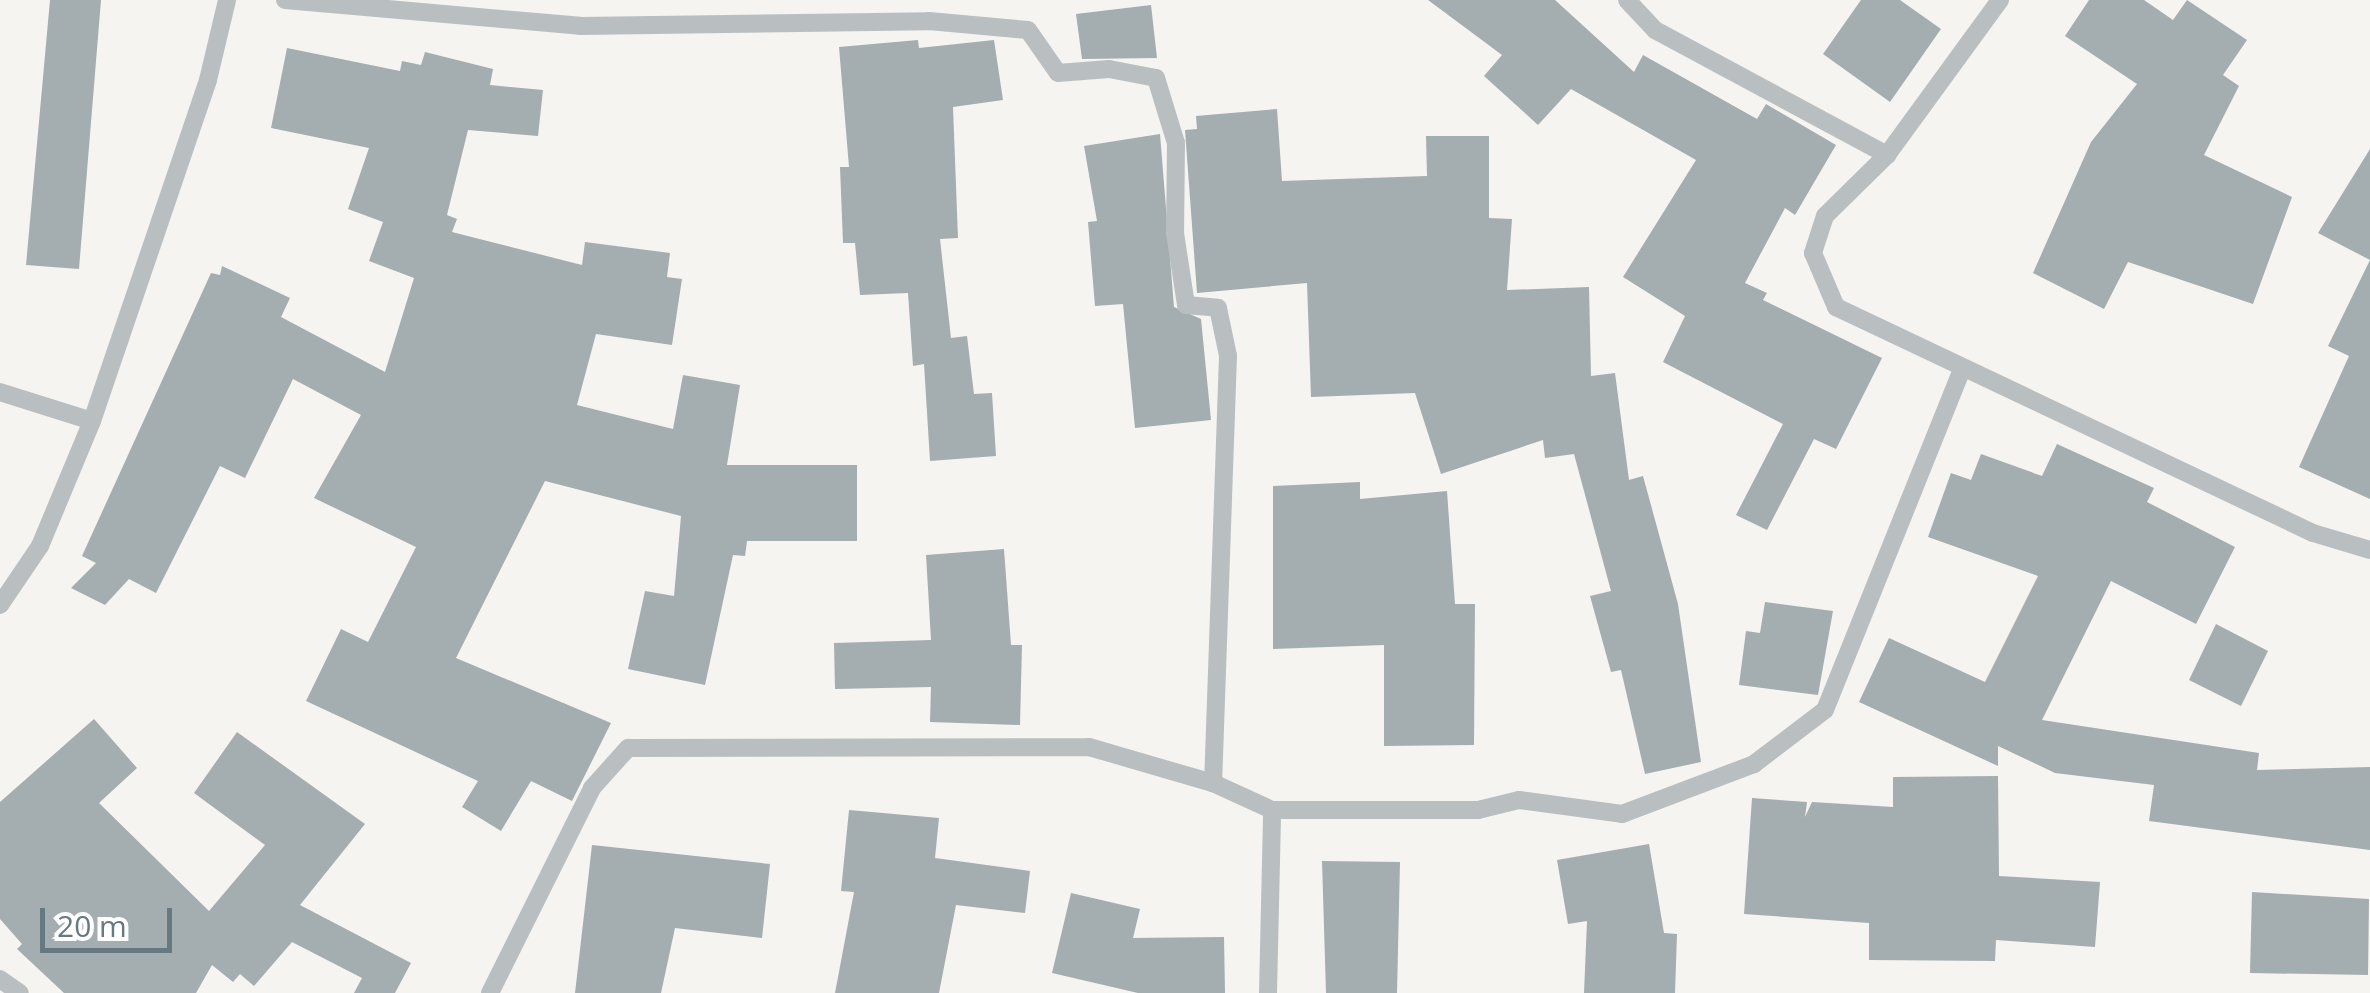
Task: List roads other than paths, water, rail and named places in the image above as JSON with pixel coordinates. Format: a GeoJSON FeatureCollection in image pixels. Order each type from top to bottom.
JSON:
{"type":"FeatureCollection","features":[{"type":"Feature","properties":{"kind":"street"},"geometry":{"type":"LineString","coordinates":[[0,605],[40,546],[92,421],[208,80],[227,0]]}},
{"type":"Feature","properties":{"kind":"street"},"geometry":{"type":"LineString","coordinates":[[285,0],[580,26],[929,21],[1028,30],[1058,73],[1109,69],[1156,78],[1176,144],[1175,233],[1186,305],[1218,308],[1228,356],[1213,783]]}},
{"type":"Feature","properties":{"kind":"street"},"geometry":{"type":"LineString","coordinates":[[1626,0],[1655,30],[1887,155]]}},
{"type":"Feature","properties":{"kind":"street"},"geometry":{"type":"LineString","coordinates":[[2000,0],[1887,155],[1825,216],[1813,252],[1818,280],[1836,307],[2313,533],[2370,550]]}},
{"type":"Feature","properties":{"kind":"street"},"geometry":{"type":"LineString","coordinates":[[490,993],[592,788],[628,748],[1089,748],[1213,783],[1272,810],[1478,810],[1518,800],[1622,814],[1779,750],[1825,710],[1962,370]]}},
{"type":"Feature","properties":{"kind":"street"},"geometry":{"type":"LineString","coordinates":[[0,392],[92,421]]}},
{"type":"Feature","properties":{"kind":"street"},"geometry":{"type":"LineString","coordinates":[[1268,993],[1272,810]]}},
{"type":"Feature","properties":{"kind":"street"},"geometry":{"type":"LineString","coordinates":[[0,979],[20,993]]}}]}
